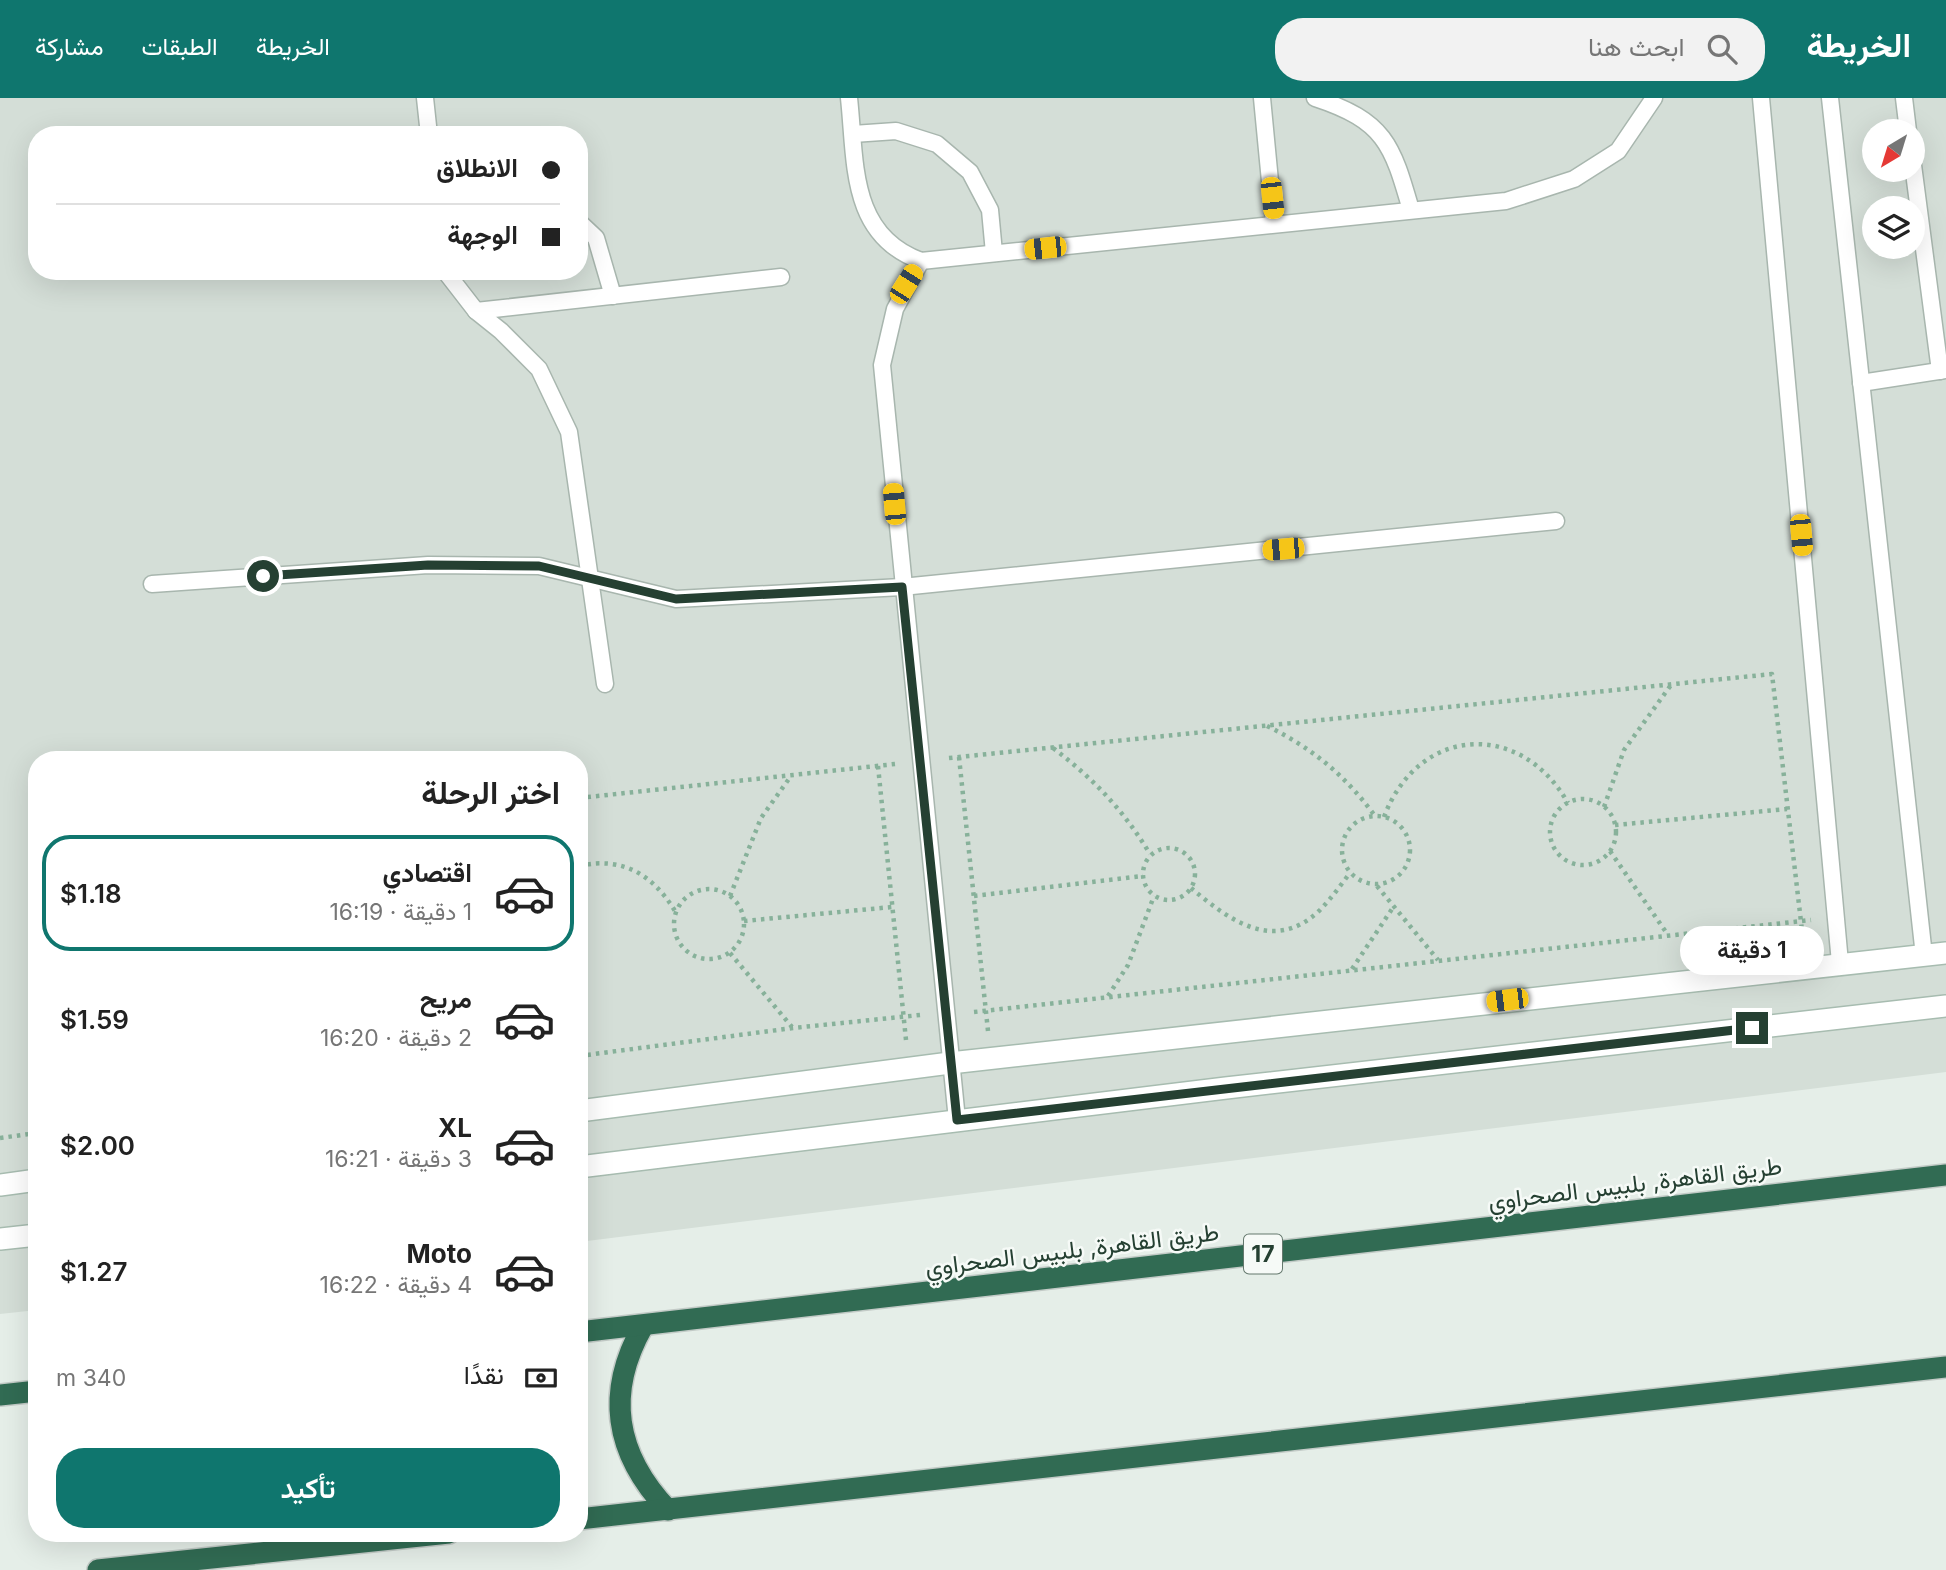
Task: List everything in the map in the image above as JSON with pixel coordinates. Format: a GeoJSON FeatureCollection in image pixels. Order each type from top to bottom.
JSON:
{"type":"FeatureCollection","features":[{"type":"Feature","properties":{"kind":"highway","name":"طريق القاهرة, بلبيس الصحراوي"},"geometry":{"type":"LineString","coordinates":[[588,1331],[1946,1175]]}},
{"type":"Feature","properties":{"kind":"highway"},"geometry":{"type":"LineString","coordinates":[[643,1326],[631,1348],[623,1372],[621,1422],[636,1470],[668,1510]]}},
{"type":"Feature","properties":{"kind":"highway"},"geometry":{"type":"LineString","coordinates":[[588,1518],[1946,1367]]}},
{"type":"Feature","properties":{"kind":"highway"},"geometry":{"type":"LineString","coordinates":[[0,1395],[28,1392]]}},
{"type":"Feature","properties":{"kind":"highway"},"geometry":{"type":"LineString","coordinates":[[98,1570],[364,1542]]}},
{"type":"Feature","properties":{"kind":"street"},"geometry":{"type":"LineString","coordinates":[[588,1110],[950,1063],[1840,962],[1946,953]]}},
{"type":"Feature","properties":{"kind":"street"},"geometry":{"type":"LineString","coordinates":[[588,1166],[957,1120],[1946,1006]]}},
{"type":"Feature","properties":{"kind":"street"},"geometry":{"type":"LineString","coordinates":[[0,1185],[28,1181]]}},
{"type":"Feature","properties":{"kind":"street"},"geometry":{"type":"LineString","coordinates":[[0,1239],[28,1236]]}},
{"type":"Feature","properties":{"kind":"lane"},"geometry":{"type":"LineString","coordinates":[[425,98],[428,126]]}},
{"type":"Feature","properties":{"kind":"lane"},"geometry":{"type":"LineString","coordinates":[[849,98],[867,216],[878,234],[891,246],[921,261],[1506,201],[1574,178],[1618,151],[1654,98]]}},
{"type":"Feature","properties":{"kind":"lane"},"geometry":{"type":"LineString","coordinates":[[1262,98],[1274,223]]}},
{"type":"Feature","properties":{"kind":"lane"},"geometry":{"type":"LineString","coordinates":[[1315,98],[1372,125],[1396,156],[1411,210]]}},
{"type":"Feature","properties":{"kind":"lane"},"geometry":{"type":"LineString","coordinates":[[1760,98],[1840,962]]}},
{"type":"Feature","properties":{"kind":"lane"},"geometry":{"type":"LineString","coordinates":[[1830,98],[1923,956]]}},
{"type":"Feature","properties":{"kind":"lane"},"geometry":{"type":"LineString","coordinates":[[1904,98],[1907,119]]}},
{"type":"Feature","properties":{"kind":"lane"},"geometry":{"type":"LineString","coordinates":[[853,134],[896,131],[937,144],[970,172],[990,210],[994,253]]}},
{"type":"Feature","properties":{"kind":"lane"},"geometry":{"type":"LineString","coordinates":[[1861,383],[1943,370],[1915,182]]}},
{"type":"Feature","properties":{"kind":"lane"},"geometry":{"type":"LineString","coordinates":[[588,230],[596,238],[612,296]]}},
{"type":"Feature","properties":{"kind":"lane"},"geometry":{"type":"LineString","coordinates":[[921,261],[895,309],[882,365],[919,761],[957,1120]]}},
{"type":"Feature","properties":{"kind":"lane"},"geometry":{"type":"LineString","coordinates":[[475,311],[781,277]]}},
{"type":"Feature","properties":{"kind":"lane"},"geometry":{"type":"LineString","coordinates":[[452,280],[475,311],[501,331],[538,369],[569,432],[605,684]]}},
{"type":"Feature","properties":{"kind":"lane"},"geometry":{"type":"LineString","coordinates":[[152,584],[428,565],[539,566],[590,581],[676,599],[902,587],[1556,521]]}},
{"type":"Feature","properties":{"kind":"path"},"geometry":{"type":"LineString","coordinates":[[588,797],[1772,674],[1806,966]]}},
{"type":"Feature","properties":{"kind":"path"},"geometry":{"type":"LineString","coordinates":[[1604,807],[1624,750],[1671,684]]}},
{"type":"Feature","properties":{"kind":"path"},"geometry":{"type":"LineString","coordinates":[[1266,726],[1293,738],[1331,766],[1375,816]]}},
{"type":"Feature","properties":{"kind":"path"},"geometry":{"type":"LineString","coordinates":[[1384,817],[1392,796],[1419,764],[1437,752],[1478,744],[1500,746],[1521,754],[1540,766],[1556,782],[1567,803]]}},
{"type":"Feature","properties":{"kind":"path"},"geometry":{"type":"LineString","coordinates":[[1053,748],[1085,772],[1114,800],[1150,855]]}},
{"type":"Feature","properties":{"kind":"path"},"geometry":{"type":"LineString","coordinates":[[959,757],[991,1059]]}},
{"type":"Feature","properties":{"kind":"path"},"geometry":{"type":"LineString","coordinates":[[878,766],[909,1069]]}},
{"type":"Feature","properties":{"kind":"path"},"geometry":{"type":"LineString","coordinates":[[730,896],[761,818],[792,775]]}},
{"type":"Feature","properties":{"kind":"path"},"geometry":{"type":"LineString","coordinates":[[1593,801],[1604,807],[1615,825],[1610,851],[1591,865],[1579,866],[1558,854],[1549,831],[1551,820],[1567,803],[1593,801]]}},
{"type":"Feature","properties":{"kind":"path"},"geometry":{"type":"LineString","coordinates":[[1615,825],[1787,809]]}},
{"type":"Feature","properties":{"kind":"path"},"geometry":{"type":"LineString","coordinates":[[1364,817],[1384,817],[1404,830],[1410,854],[1399,876],[1389,883],[1376,885],[1357,880],[1350,873],[1341,853],[1346,831],[1364,817]]}},
{"type":"Feature","properties":{"kind":"path"},"geometry":{"type":"LineString","coordinates":[[1172,847],[1184,851],[1192,859],[1196,871],[1191,888],[1178,899],[1166,900],[1154,896],[1143,876],[1144,865],[1150,855],[1160,848],[1172,847]]}},
{"type":"Feature","properties":{"kind":"path"},"geometry":{"type":"LineString","coordinates":[[1610,851],[1668,935]]}},
{"type":"Feature","properties":{"kind":"path"},"geometry":{"type":"LineString","coordinates":[[588,865],[605,863],[634,868],[664,893],[676,911],[676,937],[693,956],[705,960],[730,953],[743,933],[744,921],[739,907],[730,896],[719,890],[693,892],[676,911]]}},
{"type":"Feature","properties":{"kind":"path"},"geometry":{"type":"LineString","coordinates":[[1191,888],[1227,918],[1244,927],[1264,931],[1301,923],[1318,912],[1350,873]]}},
{"type":"Feature","properties":{"kind":"path"},"geometry":{"type":"LineString","coordinates":[[974,896],[1143,876]]}},
{"type":"Feature","properties":{"kind":"path"},"geometry":{"type":"LineString","coordinates":[[1376,885],[1439,960]]}},
{"type":"Feature","properties":{"kind":"path"},"geometry":{"type":"LineString","coordinates":[[1107,997],[1128,965],[1154,896]]}},
{"type":"Feature","properties":{"kind":"path"},"geometry":{"type":"LineString","coordinates":[[1351,970],[1394,905]]}},
{"type":"Feature","properties":{"kind":"path"},"geometry":{"type":"LineString","coordinates":[[744,921],[892,906]]}},
{"type":"Feature","properties":{"kind":"path"},"geometry":{"type":"LineString","coordinates":[[588,1055],[793,1028],[904,1016],[986,1011],[1836,918]]}},
{"type":"Feature","properties":{"kind":"path"},"geometry":{"type":"LineString","coordinates":[[730,953],[793,1028]]}},
{"type":"Feature","properties":{"kind":"path"},"geometry":{"type":"LineString","coordinates":[[0,1138],[28,1134]]}},
{"type":"Feature","properties":{"kind":"shaded area"},"geometry":{"type":"Polygon","coordinates":[[[0,98],[1946,98],[1946,1072],[588,1241],[588,751],[28,751],[28,1311],[0,1314],[0,98]]]}},
{"type":"Feature","properties":{"kind":"route"},"geometry":{"type":"LineString","coordinates":[[263,576],[428,565],[539,566],[590,581],[676,599],[902,587],[957,1120],[1752,1028]]}}]}
